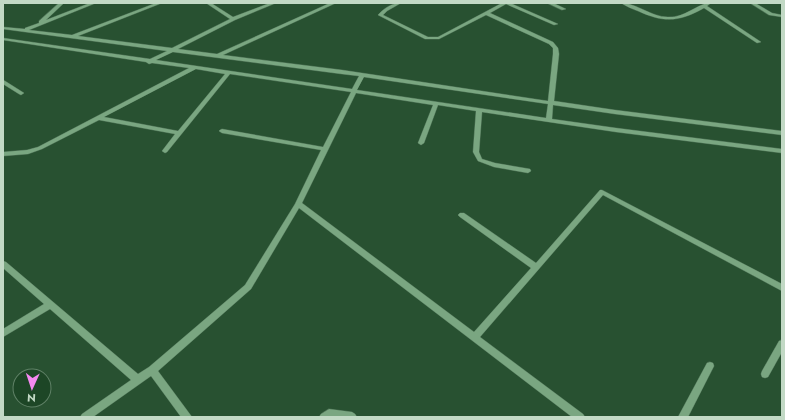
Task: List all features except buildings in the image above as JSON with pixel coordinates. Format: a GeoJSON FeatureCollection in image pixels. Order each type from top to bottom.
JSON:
{"type":"FeatureCollection","features":[{"type":"Feature","properties":{"kind":"street"},"geometry":{"type":"LineString","coordinates":[[38,25],[62,3]]}},
{"type":"Feature","properties":{"kind":"street"},"geometry":{"type":"LineString","coordinates":[[26,30],[94,3]]}},
{"type":"Feature","properties":{"kind":"street"},"geometry":{"type":"LineString","coordinates":[[72,36],[160,3]]}},
{"type":"Feature","properties":{"kind":"street"},"geometry":{"type":"LineString","coordinates":[[208,3],[233,19]]}},
{"type":"Feature","properties":{"kind":"street"},"geometry":{"type":"LineString","coordinates":[[149,62],[233,19],[274,3]]}},
{"type":"Feature","properties":{"kind":"street"},"geometry":{"type":"LineString","coordinates":[[216,56],[334,3]]}},
{"type":"Feature","properties":{"kind":"street"},"geometry":{"type":"LineString","coordinates":[[399,3],[385,10],[380,15],[427,38],[434,39],[439,38],[506,3],[556,24]]}},
{"type":"Feature","properties":{"kind":"street"},"geometry":{"type":"LineString","coordinates":[[549,3],[564,9]]}},
{"type":"Feature","properties":{"kind":"street"},"geometry":{"type":"LineString","coordinates":[[623,3],[657,17],[665,18],[680,18],[709,3]]}},
{"type":"Feature","properties":{"kind":"street"},"geometry":{"type":"LineString","coordinates":[[752,3],[771,14],[782,16]]}},
{"type":"Feature","properties":{"kind":"street"},"geometry":{"type":"LineString","coordinates":[[704,6],[759,42]]}},
{"type":"Feature","properties":{"kind":"street"},"geometry":{"type":"LineString","coordinates":[[486,13],[551,43],[555,48],[556,54],[549,120]]}},
{"type":"Feature","properties":{"kind":"street"},"geometry":{"type":"LineString","coordinates":[[3,28],[362,75],[550,103],[782,133]]}},
{"type":"Feature","properties":{"kind":"street"},"geometry":{"type":"LineString","coordinates":[[3,39],[149,62],[354,90],[549,120],[782,151]]}},
{"type":"Feature","properties":{"kind":"street"},"geometry":{"type":"LineString","coordinates":[[3,154],[14,155],[40,148],[194,68]]}},
{"type":"Feature","properties":{"kind":"street"},"geometry":{"type":"LineString","coordinates":[[165,151],[228,73]]}},
{"type":"Feature","properties":{"kind":"street"},"geometry":{"type":"LineString","coordinates":[[85,417],[137,379],[152,370],[248,287],[298,204],[362,75]]}},
{"type":"Feature","properties":{"kind":"street"},"geometry":{"type":"LineString","coordinates":[[3,82],[21,93]]}},
{"type":"Feature","properties":{"kind":"street"},"geometry":{"type":"LineString","coordinates":[[421,143],[436,103]]}},
{"type":"Feature","properties":{"kind":"street"},"geometry":{"type":"LineString","coordinates":[[479,109],[476,152],[480,160],[494,165],[528,171]]}},
{"type":"Feature","properties":{"kind":"street"},"geometry":{"type":"LineString","coordinates":[[99,118],[180,133]]}},
{"type":"Feature","properties":{"kind":"street"},"geometry":{"type":"LineString","coordinates":[[222,130],[325,149]]}},
{"type":"Feature","properties":{"kind":"street"},"geometry":{"type":"LineString","coordinates":[[474,337],[602,192],[782,288]]}},
{"type":"Feature","properties":{"kind":"street"},"geometry":{"type":"LineString","coordinates":[[298,204],[580,417]]}},
{"type":"Feature","properties":{"kind":"street"},"geometry":{"type":"LineString","coordinates":[[462,215],[536,267]]}},
{"type":"Feature","properties":{"kind":"street"},"geometry":{"type":"LineString","coordinates":[[3,264],[137,379]]}},
{"type":"Feature","properties":{"kind":"street"},"geometry":{"type":"LineString","coordinates":[[3,333],[50,305]]}},
{"type":"Feature","properties":{"kind":"street"},"geometry":{"type":"LineString","coordinates":[[765,374],[782,344]]}},
{"type":"Feature","properties":{"kind":"street"},"geometry":{"type":"LineString","coordinates":[[683,417],[710,366]]}},
{"type":"Feature","properties":{"kind":"street"},"geometry":{"type":"LineString","coordinates":[[152,370],[188,417]]}},
{"type":"Feature","properties":{"kind":"street"},"geometry":{"type":"LineString","coordinates":[[324,417],[330,414],[352,417]]}}]}
